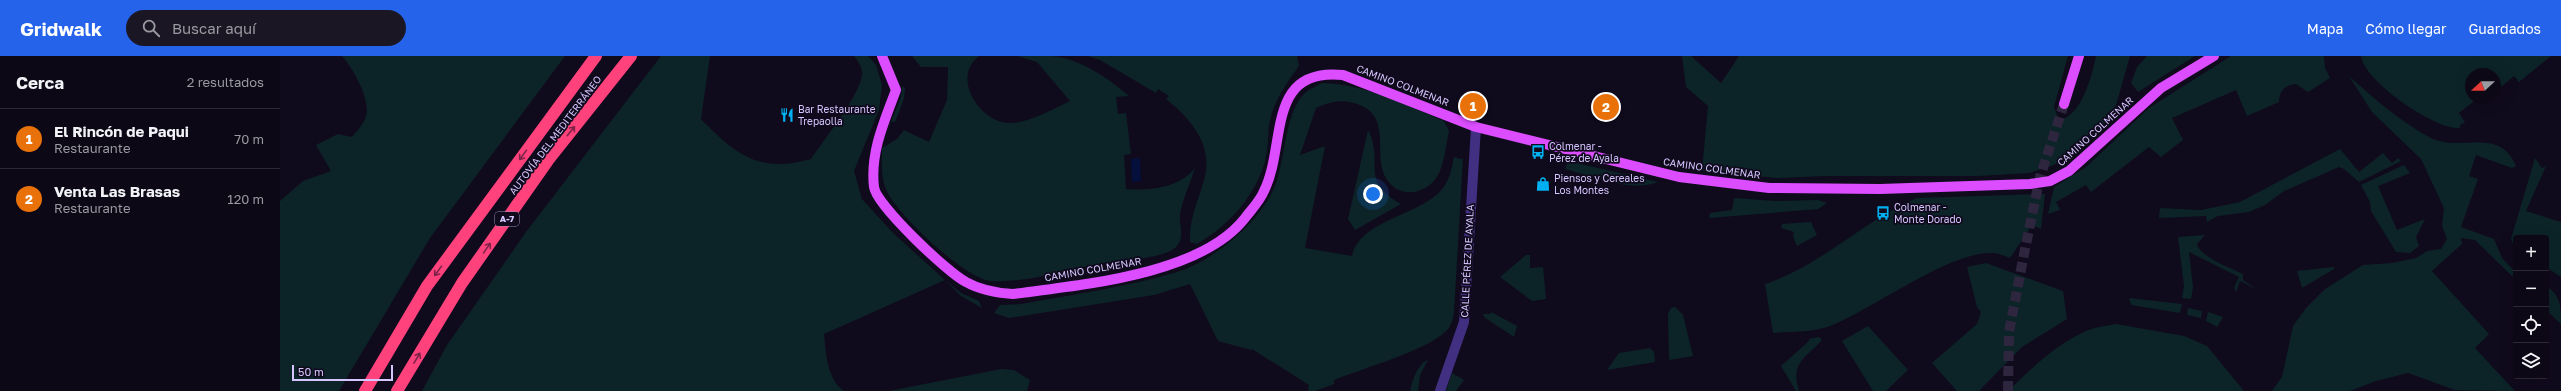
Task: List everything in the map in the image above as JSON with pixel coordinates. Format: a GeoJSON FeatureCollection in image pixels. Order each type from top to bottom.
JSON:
{"type":"FeatureCollection","features":[{"type":"Feature","properties":{"kind":"highway","name":"AUTOVÍA DEL MEDITERRÁNEO"},"geometry":{"type":"LineString","coordinates":[[365,391],[426,286],[596,56]]}},
{"type":"Feature","properties":{"kind":"highway","name":"AUTOVÍA DEL MEDITERRÁNEO"},"geometry":{"type":"LineString","coordinates":[[397,391],[462,283],[549,158],[631,56]]}},
{"type":"Feature","properties":{"kind":"main road","name":"CAMINO COLMENAR"},"geometry":{"type":"LineString","coordinates":[[882,56],[896,90],[877,142],[872,165],[874,189],[898,222],[942,265],[966,282],[994,292],[1013,294],[1143,274],[1184,260],[1220,241],[1243,220],[1264,191],[1274,160],[1279,124],[1286,101],[1295,88],[1309,78],[1326,73],[1343,74],[1476,127],[1679,177],[1769,188],[1880,189],[2030,184],[2050,181],[2069,172],[2161,88],[2214,56]]}},
{"type":"Feature","properties":{"kind":"main road"},"geometry":{"type":"LineString","coordinates":[[2064,104],[2079,56]]}},
{"type":"Feature","properties":{"kind":"street","name":"CALLE PÉREZ DE AYALA"},"geometry":{"type":"LineString","coordinates":[[1440,391],[1443,376],[1464,322],[1476,127]]}},
{"type":"Feature","properties":{"kind":"green space"},"geometry":{"type":"Polygon","coordinates":[[[342,56],[565,56],[430,238],[339,391],[280,391],[280,201],[303,181],[331,171],[316,145],[338,134],[352,137],[361,126],[367,112],[361,86],[342,56]]]}},
{"type":"Feature","properties":{"kind":"green space"},"geometry":{"type":"Polygon","coordinates":[[[661,56],[710,56],[701,119],[725,142],[737,151],[749,158],[777,164],[793,163],[811,159],[848,106],[860,84],[862,70],[859,62],[854,56],[868,56],[876,65],[882,85],[879,110],[854,171],[862,199],[893,233],[945,280],[824,334],[828,365],[834,380],[844,391],[422,391],[447,345],[526,232],[661,56]]]}},
{"type":"Feature","properties":{"kind":"green space"},"geometry":{"type":"Polygon","coordinates":[[[912,56],[979,56],[971,65],[968,76],[969,87],[973,98],[980,108],[1000,122],[1012,123],[1026,120],[1041,115],[1070,101],[1037,62],[1018,56],[1052,56],[1063,58],[1084,65],[1103,76],[1129,96],[1116,97],[1118,114],[1126,113],[1131,154],[1124,155],[1126,189],[1154,189],[1163,187],[1181,180],[1195,168],[1181,208],[1181,239],[1177,246],[1163,254],[1154,256],[1104,263],[1034,278],[1006,281],[991,281],[980,278],[950,259],[906,217],[889,195],[884,184],[882,172],[882,148],[897,139],[904,130],[929,142],[947,100],[948,67],[921,67],[912,56]]]}},
{"type":"Feature","properties":{"kind":"green space"},"geometry":{"type":"Polygon","coordinates":[[[1088,56],[1297,56],[1299,66],[1277,101],[1271,117],[1266,157],[1255,187],[1230,219],[1197,244],[1190,242],[1190,233],[1194,210],[1204,180],[1206,167],[1206,155],[1198,134],[1184,115],[1166,99],[1169,96],[1158,89],[1156,93],[1100,60],[1088,56]]]}},
{"type":"Feature","properties":{"kind":"green space"},"geometry":{"type":"Polygon","coordinates":[[[1682,56],[1691,56],[1721,83],[1739,56],[2068,56],[2054,107],[2059,120],[2067,117],[2080,103],[2089,84],[2096,56],[2130,56],[2116,105],[2100,131],[2073,153],[2054,165],[2029,173],[1977,176],[1827,176],[1777,178],[1702,171],[1708,106],[1686,87],[1682,56]]]}},
{"type":"Feature","properties":{"kind":"green space"},"geometry":{"type":"Polygon","coordinates":[[[2147,56],[2195,56],[2138,92],[2131,83],[2137,67],[2147,56]]]}},
{"type":"Feature","properties":{"kind":"green space"},"geometry":{"type":"Polygon","coordinates":[[[2231,56],[2324,56],[2325,68],[2330,78],[2308,92],[2296,84],[2286,87],[2281,92],[2279,102],[2247,116],[2236,90],[2172,118],[2183,140],[2161,157],[2149,147],[2091,192],[2086,185],[2056,202],[2060,210],[2048,214],[2054,187],[2086,167],[2149,108],[2231,56]]]}},
{"type":"Feature","properties":{"kind":"green space"},"geometry":{"type":"Polygon","coordinates":[[[2361,56],[2551,56],[2519,82],[2514,76],[2501,87],[2501,68],[2465,68],[2465,104],[2470,104],[2459,113],[2465,122],[2460,125],[2460,128],[2449,127],[2435,122],[2419,113],[2387,91],[2365,66],[2361,56]]]}},
{"type":"Feature","properties":{"kind":"green space"},"geometry":{"type":"Polygon","coordinates":[[[2349,76],[2387,109],[2429,137],[2453,143],[2489,143],[2499,147],[2509,154],[2516,166],[2512,168],[2476,155],[2469,176],[2478,179],[2461,227],[2494,239],[2502,258],[2513,270],[2513,277],[2475,240],[2461,238],[2462,244],[2432,271],[2489,334],[2475,348],[2515,391],[2455,390],[2408,373],[2376,381],[2350,391],[2272,391],[2282,377],[2293,326],[2306,308],[2325,289],[2363,265],[2392,263],[2416,258],[2427,251],[2441,249],[2447,239],[2442,226],[2444,208],[2421,159],[2372,112],[2349,76]]]}},
{"type":"Feature","properties":{"kind":"green space"},"geometry":{"type":"Polygon","coordinates":[[[1322,83],[1354,87],[1400,102],[1444,121],[1449,131],[1443,163],[1434,180],[1421,190],[1405,192],[1398,190],[1391,185],[1386,178],[1382,168],[1378,125],[1374,116],[1366,108],[1354,103],[1339,101],[1316,108],[1300,155],[1325,146],[1305,248],[1352,256],[1358,243],[1367,233],[1379,225],[1420,206],[1433,198],[1443,188],[1447,181],[1454,157],[1461,159],[1463,158],[1454,312],[1450,327],[1437,338],[1410,352],[1334,380],[1334,384],[1315,391],[1308,391],[1309,385],[1252,349],[1251,350],[1218,341],[1190,284],[1154,295],[1009,318],[994,313],[1000,305],[1022,304],[1100,290],[1177,272],[1207,258],[1222,248],[1237,236],[1262,209],[1277,180],[1287,133],[1294,110],[1299,100],[1306,92],[1322,83]]]}},
{"type":"Feature","properties":{"kind":"green space"},"geometry":{"type":"Polygon","coordinates":[[[902,86],[905,88],[904,99],[895,122],[891,122],[901,97],[902,86]]]}},
{"type":"Feature","properties":{"kind":"green space"},"geometry":{"type":"Polygon","coordinates":[[[1368,130],[1373,142],[1376,178],[1380,187],[1401,204],[1355,230],[1348,219],[1368,130]]]}},
{"type":"Feature","properties":{"kind":"green space"},"geometry":{"type":"Polygon","coordinates":[[[2340,149],[2359,172],[2383,153],[2392,163],[2398,158],[2401,161],[2359,182],[2344,169],[2339,167],[2284,191],[2265,205],[2249,212],[2218,216],[2207,222],[2206,216],[2159,218],[2160,208],[2201,210],[2240,202],[2340,149]]]}},
{"type":"Feature","properties":{"kind":"green space"},"geometry":{"type":"Polygon","coordinates":[[[2535,158],[2542,168],[2546,166],[2526,211],[2561,222],[2561,277],[2549,269],[2549,235],[2513,235],[2513,244],[2511,239],[2535,158]]]}},
{"type":"Feature","properties":{"kind":"green space"},"geometry":{"type":"Polygon","coordinates":[[[1568,161],[1658,182],[1647,185],[1623,185],[1565,169],[1568,161]]]}},
{"type":"Feature","properties":{"kind":"green space"},"geometry":{"type":"Polygon","coordinates":[[[2404,165],[2410,173],[2378,186],[2397,230],[2425,219],[2416,237],[2419,246],[2410,253],[2396,252],[2371,211],[2370,202],[2361,185],[2404,165]]]}},
{"type":"Feature","properties":{"kind":"green space"},"geometry":{"type":"Polygon","coordinates":[[[2045,194],[2041,229],[2032,225],[2010,258],[1993,253],[1975,255],[1955,261],[1912,282],[1848,318],[1830,326],[1809,331],[1773,333],[1765,284],[1785,276],[1824,255],[1898,207],[1917,198],[2045,194]]]}},
{"type":"Feature","properties":{"kind":"green space"},"geometry":{"type":"Polygon","coordinates":[[[1734,198],[1775,201],[1818,200],[1827,203],[1818,209],[1709,218],[1710,213],[1732,210],[1734,198]]]}},
{"type":"Feature","properties":{"kind":"green space"},"geometry":{"type":"Polygon","coordinates":[[[1811,222],[1817,235],[1797,246],[1793,236],[1794,232],[1781,228],[1782,224],[1811,222]]]}},
{"type":"Feature","properties":{"kind":"green space"},"geometry":{"type":"Polygon","coordinates":[[[2205,235],[2197,244],[2199,249],[2217,262],[2243,274],[2243,280],[2256,289],[2240,281],[2236,292],[2234,288],[2239,277],[2189,252],[2193,287],[2191,299],[2182,298],[2184,286],[2178,237],[2205,235]]]}},
{"type":"Feature","properties":{"kind":"green space"},"geometry":{"type":"Polygon","coordinates":[[[1526,255],[1530,255],[1530,268],[1543,267],[1546,299],[1532,301],[1500,277],[1526,255]]]}},
{"type":"Feature","properties":{"kind":"green space"},"geometry":{"type":"Polygon","coordinates":[[[1986,263],[2063,291],[2067,319],[2022,347],[1979,391],[1957,391],[1932,363],[1977,324],[1981,312],[1977,307],[1967,267],[1986,263]]]}},
{"type":"Feature","properties":{"kind":"green space"},"geometry":{"type":"Polygon","coordinates":[[[2334,267],[2334,269],[2302,288],[2297,271],[2334,267]]]}},
{"type":"Feature","properties":{"kind":"green space"},"geometry":{"type":"Polygon","coordinates":[[[945,280],[961,293],[979,301],[982,308],[961,296],[945,280]]]}},
{"type":"Feature","properties":{"kind":"green space"},"geometry":{"type":"Polygon","coordinates":[[[2549,288],[2555,293],[2559,302],[2561,324],[2549,313],[2549,288]]]}},
{"type":"Feature","properties":{"kind":"green space"},"geometry":{"type":"Polygon","coordinates":[[[2129,298],[2182,304],[2180,313],[2131,305],[2129,298]]]}},
{"type":"Feature","properties":{"kind":"green space"},"geometry":{"type":"Polygon","coordinates":[[[1675,307],[1683,315],[1693,356],[1669,360],[1668,314],[1671,308],[1675,307]]]}},
{"type":"Feature","properties":{"kind":"green space"},"geometry":{"type":"Polygon","coordinates":[[[2188,308],[2202,311],[2201,318],[2187,315],[2188,308]]]}},
{"type":"Feature","properties":{"kind":"green space"},"geometry":{"type":"Polygon","coordinates":[[[1491,312],[1517,326],[1514,337],[1484,317],[1483,314],[1490,314],[1491,312]]]}},
{"type":"Feature","properties":{"kind":"green space"},"geometry":{"type":"Polygon","coordinates":[[[2208,312],[2223,317],[2217,327],[2206,321],[2208,312]]]}},
{"type":"Feature","properties":{"kind":"green space"},"geometry":{"type":"Polygon","coordinates":[[[2116,324],[2184,336],[2207,346],[2244,391],[2008,391],[2044,358],[2075,336],[2089,330],[2116,324]]]}},
{"type":"Feature","properties":{"kind":"green space"},"geometry":{"type":"Polygon","coordinates":[[[1868,326],[1908,370],[1886,391],[1873,391],[1842,341],[1868,326]]]}},
{"type":"Feature","properties":{"kind":"green space"},"geometry":{"type":"Polygon","coordinates":[[[1818,337],[1821,338],[1821,341],[1805,357],[1798,367],[1797,381],[1799,391],[1796,391],[1781,366],[1809,341],[1809,339],[1818,337]]]}},
{"type":"Feature","properties":{"kind":"green space"},"geometry":{"type":"Polygon","coordinates":[[[1650,348],[1654,352],[1655,362],[1607,370],[1619,353],[1650,348]]]}},
{"type":"Feature","properties":{"kind":"green space"},"geometry":{"type":"Polygon","coordinates":[[[1428,360],[1420,375],[1418,391],[1410,391],[1418,368],[1428,360]]]}},
{"type":"Feature","properties":{"kind":"green space"},"geometry":{"type":"Polygon","coordinates":[[[1001,369],[1014,370],[1030,380],[1027,391],[889,391],[1001,369]]]}},
{"type":"Feature","properties":{"kind":"green space"},"geometry":{"type":"Polygon","coordinates":[[[1452,373],[1464,380],[1456,391],[1446,391],[1452,373]]]}},
{"type":"Feature","properties":{"kind":"shaded area"},"geometry":{"type":"Polygon","coordinates":[[[1140,158],[1141,181],[1132,182],[1131,159],[1140,158]]]}},
{"type":"Feature","properties":{"kind":"tunnel"},"geometry":{"type":"LineString","coordinates":[[2008,391],[2009,332],[2025,249],[2040,177],[2064,104]]}},
{"type":"Feature","properties":{"kind":"place","name":"El Rincón de Paqui"},"geometry":{"type":"Point","coordinates":[1473,106]}},
{"type":"Feature","properties":{"kind":"place","name":"Venta Las Brasas"},"geometry":{"type":"Point","coordinates":[1606,107]}},
{"type":"Feature","properties":{"kind":"place","name":"Bar Restaurante Trepaolla"},"geometry":{"type":"Point","coordinates":[787,115]}},
{"type":"Feature","properties":{"kind":"place","name":"Colmenar - Pérez de Ayala"},"geometry":{"type":"Point","coordinates":[1538,152]}},
{"type":"Feature","properties":{"kind":"place","name":"Piensos y Cereales Los Montes"},"geometry":{"type":"Point","coordinates":[1543,184]}},
{"type":"Feature","properties":{"kind":"place","name":"Colmenar - Monte Dorado"},"geometry":{"type":"Point","coordinates":[1883,213]}}]}
